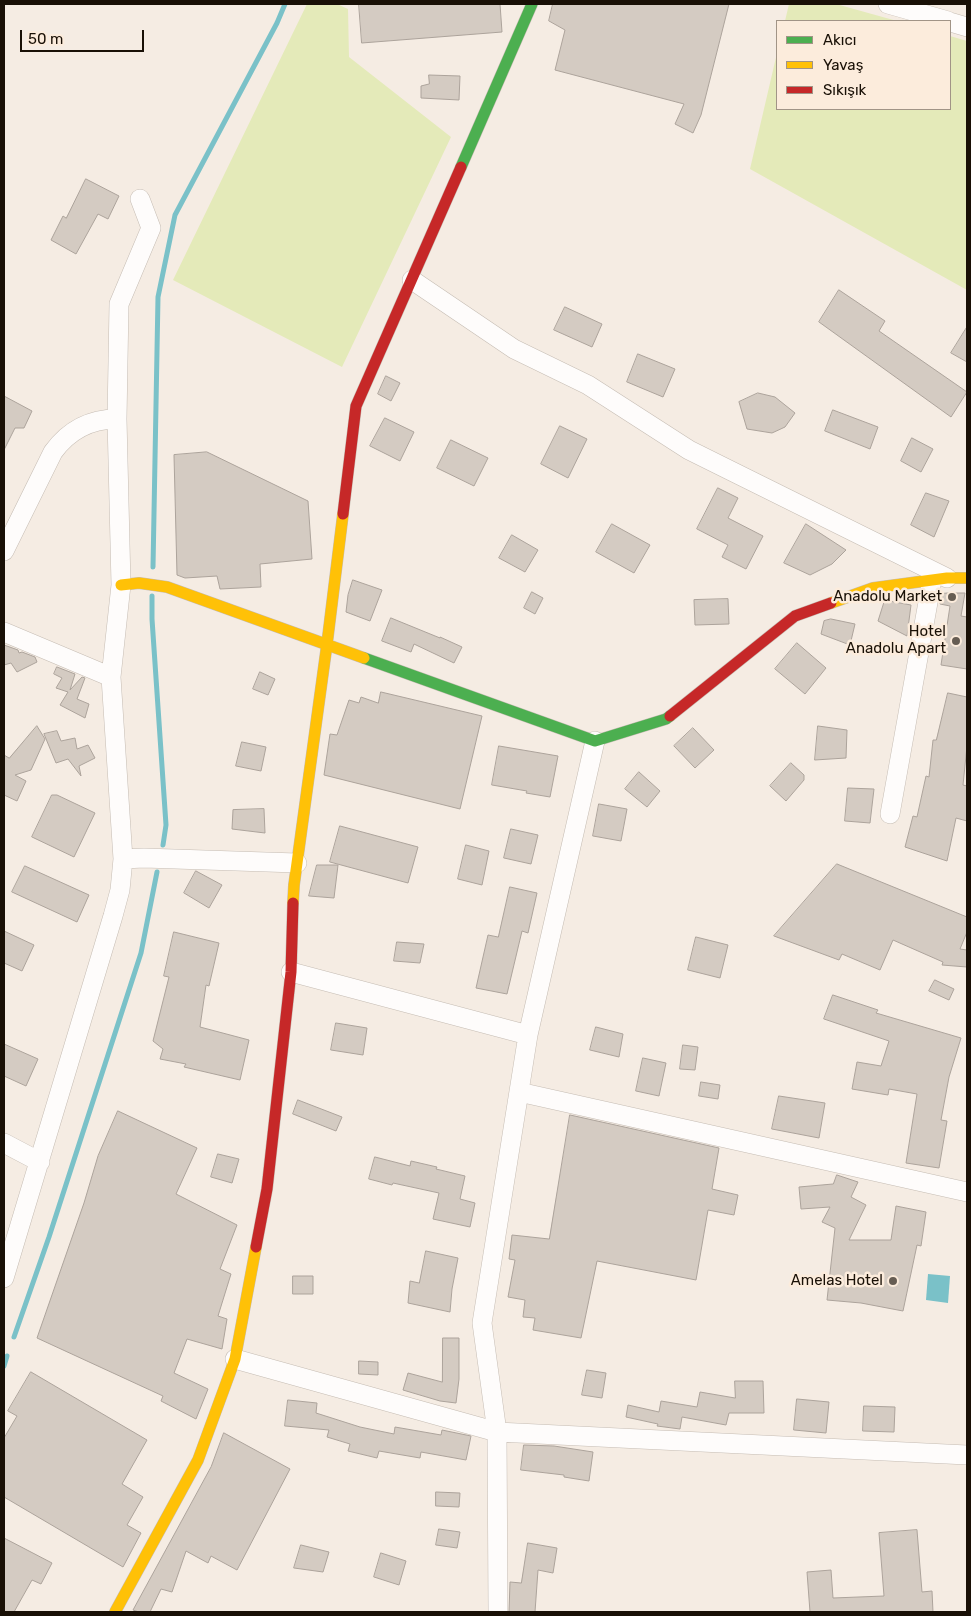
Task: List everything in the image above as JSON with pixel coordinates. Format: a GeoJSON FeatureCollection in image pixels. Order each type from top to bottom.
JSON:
{"type":"FeatureCollection","features":[{"type":"Feature","properties":{"kind":"street"},"geometry":{"type":"LineString","coordinates":[[115,1612],[198,1460],[234,1359],[268,1189],[291,972],[294,885],[327,644],[356,406],[532,4]]}},
{"type":"Feature","properties":{"kind":"street"},"geometry":{"type":"LineString","coordinates":[[888,4],[908,6],[944,20]]}},
{"type":"Feature","properties":{"kind":"street"},"geometry":{"type":"LineString","coordinates":[[951,23],[967,27]]}},
{"type":"Feature","properties":{"kind":"street"},"geometry":{"type":"LineString","coordinates":[[4,1278],[120,890],[123,859],[112,678],[130,584],[117,420],[119,304],[150,228],[140,199]]}},
{"type":"Feature","properties":{"kind":"street"},"geometry":{"type":"LineString","coordinates":[[412,280],[514,349],[588,385],[689,450],[939,579]]}},
{"type":"Feature","properties":{"kind":"street"},"geometry":{"type":"LineString","coordinates":[[4,552],[53,452],[60,443],[86,424],[107,419],[117,420]]}},
{"type":"Feature","properties":{"kind":"street"},"geometry":{"type":"LineString","coordinates":[[130,584],[167,587],[595,741],[666,719],[795,616],[874,588],[939,579],[967,578]]}},
{"type":"Feature","properties":{"kind":"street"},"geometry":{"type":"LineString","coordinates":[[890,814],[939,579]]}},
{"type":"Feature","properties":{"kind":"street"},"geometry":{"type":"LineString","coordinates":[[4,632],[112,678]]}},
{"type":"Feature","properties":{"kind":"street"},"geometry":{"type":"LineString","coordinates":[[498,1612],[497,1432],[482,1323],[528,1035],[595,741]]}},
{"type":"Feature","properties":{"kind":"street"},"geometry":{"type":"LineString","coordinates":[[123,859],[297,863]]}},
{"type":"Feature","properties":{"kind":"street"},"geometry":{"type":"LineString","coordinates":[[291,972],[528,1035]]}},
{"type":"Feature","properties":{"kind":"street"},"geometry":{"type":"LineString","coordinates":[[519,1092],[967,1192]]}},
{"type":"Feature","properties":{"kind":"street"},"geometry":{"type":"LineString","coordinates":[[4,1143],[40,1162]]}},
{"type":"Feature","properties":{"kind":"street"},"geometry":{"type":"LineString","coordinates":[[234,1359],[497,1432],[967,1455]]}},
{"type":"Feature","properties":{"kind":"green space"},"geometry":{"type":"Polygon","coordinates":[[[307,4],[337,4],[348,9],[349,57],[451,137],[342,367],[173,280],[307,4]]]}},
{"type":"Feature","properties":{"kind":"green space"},"geometry":{"type":"Polygon","coordinates":[[[789,4],[836,4],[893,20],[785,20],[789,4]]]}},
{"type":"Feature","properties":{"kind":"green space"},"geometry":{"type":"Polygon","coordinates":[[[951,36],[967,41],[967,290],[750,169],[776,57],[776,110],[951,110],[951,36]]]}},
{"type":"Feature","properties":{"kind":"water"},"geometry":{"type":"Polygon","coordinates":[[[928,1274],[950,1276],[948,1303],[926,1300],[928,1274]]]}},
{"type":"Feature","properties":{"kind":"building"},"geometry":{"type":"Polygon","coordinates":[[[359,4],[500,4],[502,32],[362,43],[359,4]]]}},
{"type":"Feature","properties":{"kind":"building"},"geometry":{"type":"Polygon","coordinates":[[[553,4],[729,4],[701,115],[693,133],[675,124],[684,104],[555,70],[565,30],[549,21],[553,4]]]}},
{"type":"Feature","properties":{"kind":"building"},"geometry":{"type":"Polygon","coordinates":[[[429,75],[460,76],[459,100],[421,98],[421,86],[429,84],[429,75]]]}},
{"type":"Feature","properties":{"kind":"building"},"geometry":{"type":"Polygon","coordinates":[[[86,179],[119,196],[108,219],[98,214],[76,254],[51,240],[63,216],[66,218],[86,179]]]}},
{"type":"Feature","properties":{"kind":"building"},"geometry":{"type":"Polygon","coordinates":[[[839,290],[885,321],[879,331],[967,392],[951,417],[819,322],[839,290]]]}},
{"type":"Feature","properties":{"kind":"building"},"geometry":{"type":"Polygon","coordinates":[[[565,307],[602,324],[592,347],[554,330],[565,307]]]}},
{"type":"Feature","properties":{"kind":"building"},"geometry":{"type":"Polygon","coordinates":[[[967,327],[967,362],[951,353],[967,327]]]}},
{"type":"Feature","properties":{"kind":"building"},"geometry":{"type":"Polygon","coordinates":[[[638,354],[675,369],[663,397],[627,382],[638,354]]]}},
{"type":"Feature","properties":{"kind":"building"},"geometry":{"type":"Polygon","coordinates":[[[386,376],[400,383],[391,401],[378,394],[386,376]]]}},
{"type":"Feature","properties":{"kind":"building"},"geometry":{"type":"Polygon","coordinates":[[[758,393],[775,397],[795,413],[785,427],[772,433],[747,429],[739,402],[758,393]]]}},
{"type":"Feature","properties":{"kind":"building"},"geometry":{"type":"Polygon","coordinates":[[[4,396],[32,411],[24,428],[15,428],[4,450],[4,396]]]}},
{"type":"Feature","properties":{"kind":"building"},"geometry":{"type":"Polygon","coordinates":[[[833,410],[878,427],[870,449],[825,431],[833,410]]]}},
{"type":"Feature","properties":{"kind":"building"},"geometry":{"type":"Polygon","coordinates":[[[385,418],[414,432],[400,461],[370,446],[385,418]]]}},
{"type":"Feature","properties":{"kind":"building"},"geometry":{"type":"Polygon","coordinates":[[[560,426],[587,439],[568,478],[541,464],[560,426]]]}},
{"type":"Feature","properties":{"kind":"building"},"geometry":{"type":"Polygon","coordinates":[[[912,438],[933,449],[921,472],[901,461],[912,438]]]}},
{"type":"Feature","properties":{"kind":"building"},"geometry":{"type":"Polygon","coordinates":[[[451,440],[488,458],[474,486],[437,468],[451,440]]]}},
{"type":"Feature","properties":{"kind":"building"},"geometry":{"type":"Polygon","coordinates":[[[207,452],[308,501],[312,559],[260,564],[261,587],[220,589],[217,576],[185,578],[177,575],[174,455],[207,452]]]}},
{"type":"Feature","properties":{"kind":"building"},"geometry":{"type":"Polygon","coordinates":[[[718,488],[738,498],[728,518],[763,536],[746,569],[722,557],[728,545],[697,529],[718,488]]]}},
{"type":"Feature","properties":{"kind":"building"},"geometry":{"type":"Polygon","coordinates":[[[926,493],[949,501],[934,537],[911,525],[926,493]]]}},
{"type":"Feature","properties":{"kind":"building"},"geometry":{"type":"Polygon","coordinates":[[[612,524],[650,545],[634,573],[596,552],[612,524]]]}},
{"type":"Feature","properties":{"kind":"building"},"geometry":{"type":"Polygon","coordinates":[[[806,524],[846,550],[832,564],[810,575],[784,563],[806,524]]]}},
{"type":"Feature","properties":{"kind":"building"},"geometry":{"type":"Polygon","coordinates":[[[512,535],[538,550],[525,572],[499,558],[512,535]]]}},
{"type":"Feature","properties":{"kind":"building"},"geometry":{"type":"Polygon","coordinates":[[[353,580],[382,590],[370,621],[346,612],[348,595],[353,580]]]}},
{"type":"Feature","properties":{"kind":"building"},"geometry":{"type":"Polygon","coordinates":[[[532,592],[543,598],[535,614],[524,608],[532,592]]]}},
{"type":"Feature","properties":{"kind":"building","name":"Hotel Anadolu Apart"},"geometry":{"type":"Polygon","coordinates":[[[965,593],[961,616],[967,617],[967,669],[941,665],[950,606],[940,604],[941,594],[965,593]]]}},
{"type":"Feature","properties":{"kind":"building"},"geometry":{"type":"Polygon","coordinates":[[[728,599],[729,624],[695,625],[694,600],[728,599]]]}},
{"type":"Feature","properties":{"kind":"building"},"geometry":{"type":"Polygon","coordinates":[[[889,601],[911,605],[907,636],[878,621],[884,602],[889,601]]]}},
{"type":"Feature","properties":{"kind":"building"},"geometry":{"type":"Polygon","coordinates":[[[391,618],[462,647],[454,663],[414,644],[411,652],[382,641],[391,618]]]}},
{"type":"Feature","properties":{"kind":"building"},"geometry":{"type":"Polygon","coordinates":[[[831,619],[855,624],[850,645],[821,634],[824,621],[831,619]]]}},
{"type":"Feature","properties":{"kind":"building"},"geometry":{"type":"Polygon","coordinates":[[[797,643],[826,668],[805,694],[775,669],[797,643]]]}},
{"type":"Feature","properties":{"kind":"building"},"geometry":{"type":"Polygon","coordinates":[[[4,645],[18,650],[19,653],[22,652],[35,657],[37,662],[17,672],[11,663],[4,665],[4,645]]]}},
{"type":"Feature","properties":{"kind":"building"},"geometry":{"type":"Polygon","coordinates":[[[57,667],[75,674],[70,690],[82,677],[85,678],[77,699],[89,704],[85,718],[60,705],[68,692],[56,688],[62,678],[54,674],[57,667]]]}},
{"type":"Feature","properties":{"kind":"building"},"geometry":{"type":"Polygon","coordinates":[[[260,672],[275,679],[268,695],[253,689],[260,672]]]}},
{"type":"Feature","properties":{"kind":"building"},"geometry":{"type":"Polygon","coordinates":[[[381,692],[482,716],[460,809],[324,775],[330,734],[337,735],[349,700],[359,703],[361,697],[378,703],[381,692]]]}},
{"type":"Feature","properties":{"kind":"building"},"geometry":{"type":"Polygon","coordinates":[[[948,693],[967,697],[967,746],[963,785],[967,786],[967,821],[956,818],[947,861],[905,847],[913,816],[917,817],[926,776],[929,777],[933,740],[936,740],[948,693]]]}},
{"type":"Feature","properties":{"kind":"building"},"geometry":{"type":"Polygon","coordinates":[[[37,726],[45,739],[31,770],[15,775],[26,781],[17,801],[4,795],[4,755],[9,758],[37,726]]]}},
{"type":"Feature","properties":{"kind":"building"},"geometry":{"type":"Polygon","coordinates":[[[818,726],[847,730],[846,758],[815,760],[818,726]]]}},
{"type":"Feature","properties":{"kind":"building"},"geometry":{"type":"Polygon","coordinates":[[[693,728],[714,750],[695,768],[674,746],[693,728]]]}},
{"type":"Feature","properties":{"kind":"building"},"geometry":{"type":"Polygon","coordinates":[[[57,731],[61,741],[75,738],[77,749],[88,745],[95,758],[79,766],[81,776],[68,759],[56,763],[44,734],[57,731]]]}},
{"type":"Feature","properties":{"kind":"building"},"geometry":{"type":"Polygon","coordinates":[[[242,742],[266,747],[261,771],[236,766],[242,742]]]}},
{"type":"Feature","properties":{"kind":"building"},"geometry":{"type":"Polygon","coordinates":[[[499,746],[558,756],[550,797],[492,785],[499,746]]]}},
{"type":"Feature","properties":{"kind":"building"},"geometry":{"type":"Polygon","coordinates":[[[791,763],[804,775],[804,780],[786,801],[770,786],[791,763]]]}},
{"type":"Feature","properties":{"kind":"building"},"geometry":{"type":"Polygon","coordinates":[[[639,772],[660,791],[647,807],[625,789],[639,772]]]}},
{"type":"Feature","properties":{"kind":"building"},"geometry":{"type":"Polygon","coordinates":[[[848,788],[874,789],[870,823],[845,821],[848,788]]]}},
{"type":"Feature","properties":{"kind":"building"},"geometry":{"type":"Polygon","coordinates":[[[52,795],[57,795],[95,813],[74,857],[32,837],[52,795]]]}},
{"type":"Feature","properties":{"kind":"building"},"geometry":{"type":"Polygon","coordinates":[[[599,804],[627,809],[621,841],[593,836],[599,804]]]}},
{"type":"Feature","properties":{"kind":"building"},"geometry":{"type":"Polygon","coordinates":[[[264,809],[265,833],[232,829],[233,810],[264,809]]]}},
{"type":"Feature","properties":{"kind":"building"},"geometry":{"type":"Polygon","coordinates":[[[340,826],[418,847],[408,883],[330,862],[340,826]]]}},
{"type":"Feature","properties":{"kind":"building"},"geometry":{"type":"Polygon","coordinates":[[[511,829],[538,835],[531,864],[504,858],[511,829]]]}},
{"type":"Feature","properties":{"kind":"building"},"geometry":{"type":"Polygon","coordinates":[[[466,845],[489,851],[482,885],[458,879],[466,845]]]}},
{"type":"Feature","properties":{"kind":"building"},"geometry":{"type":"Polygon","coordinates":[[[837,864],[967,917],[967,932],[960,949],[967,950],[967,967],[942,965],[943,962],[893,940],[880,970],[842,954],[839,960],[774,936],[837,864]]]}},
{"type":"Feature","properties":{"kind":"building"},"geometry":{"type":"Polygon","coordinates":[[[317,865],[338,865],[334,898],[309,896],[317,865]]]}},
{"type":"Feature","properties":{"kind":"building"},"geometry":{"type":"Polygon","coordinates":[[[25,866],[89,895],[77,922],[12,892],[25,866]]]}},
{"type":"Feature","properties":{"kind":"building"},"geometry":{"type":"Polygon","coordinates":[[[196,871],[222,885],[209,908],[184,893],[196,871]]]}},
{"type":"Feature","properties":{"kind":"building"},"geometry":{"type":"Polygon","coordinates":[[[510,887],[537,893],[528,933],[522,931],[507,994],[476,988],[488,935],[498,937],[510,887]]]}},
{"type":"Feature","properties":{"kind":"building"},"geometry":{"type":"Polygon","coordinates":[[[4,931],[34,945],[22,971],[4,963],[4,931]]]}},
{"type":"Feature","properties":{"kind":"building"},"geometry":{"type":"Polygon","coordinates":[[[174,932],[219,943],[209,986],[206,985],[200,1027],[249,1040],[240,1080],[184,1067],[186,1064],[160,1059],[163,1049],[153,1041],[169,977],[164,976],[174,932]]]}},
{"type":"Feature","properties":{"kind":"building"},"geometry":{"type":"Polygon","coordinates":[[[696,937],[728,945],[720,978],[688,970],[696,937]]]}},
{"type":"Feature","properties":{"kind":"building"},"geometry":{"type":"Polygon","coordinates":[[[397,942],[424,944],[420,963],[394,961],[397,942]]]}},
{"type":"Feature","properties":{"kind":"building"},"geometry":{"type":"Polygon","coordinates":[[[935,980],[954,989],[949,1000],[929,991],[935,980]]]}},
{"type":"Feature","properties":{"kind":"building"},"geometry":{"type":"Polygon","coordinates":[[[833,995],[878,1010],[876,1013],[961,1038],[949,1077],[941,1120],[947,1121],[939,1168],[906,1163],[917,1094],[889,1089],[888,1095],[852,1089],[857,1062],[881,1066],[889,1041],[824,1019],[833,995]]]}},
{"type":"Feature","properties":{"kind":"building"},"geometry":{"type":"Polygon","coordinates":[[[336,1023],[367,1028],[363,1055],[331,1050],[336,1023]]]}},
{"type":"Feature","properties":{"kind":"building"},"geometry":{"type":"Polygon","coordinates":[[[596,1027],[623,1034],[619,1057],[590,1050],[596,1027]]]}},
{"type":"Feature","properties":{"kind":"building"},"geometry":{"type":"Polygon","coordinates":[[[4,1044],[38,1059],[26,1086],[4,1076],[4,1044]]]}},
{"type":"Feature","properties":{"kind":"building"},"geometry":{"type":"Polygon","coordinates":[[[683,1045],[698,1047],[695,1070],[680,1069],[683,1045]]]}},
{"type":"Feature","properties":{"kind":"building"},"geometry":{"type":"Polygon","coordinates":[[[643,1058],[666,1063],[659,1096],[636,1091],[643,1058]]]}},
{"type":"Feature","properties":{"kind":"building"},"geometry":{"type":"Polygon","coordinates":[[[701,1082],[720,1085],[718,1099],[699,1096],[701,1082]]]}},
{"type":"Feature","properties":{"kind":"building"},"geometry":{"type":"Polygon","coordinates":[[[779,1096],[825,1103],[819,1138],[772,1129],[779,1096]]]}},
{"type":"Feature","properties":{"kind":"building"},"geometry":{"type":"Polygon","coordinates":[[[298,1100],[342,1117],[336,1131],[293,1114],[298,1100]]]}},
{"type":"Feature","properties":{"kind":"building"},"geometry":{"type":"Polygon","coordinates":[[[118,1111],[197,1148],[176,1194],[237,1225],[220,1269],[231,1274],[218,1316],[227,1319],[222,1349],[187,1339],[174,1373],[208,1389],[196,1419],[161,1401],[163,1396],[37,1338],[84,1203],[98,1156],[118,1111]]]}},
{"type":"Feature","properties":{"kind":"building"},"geometry":{"type":"Polygon","coordinates":[[[570,1115],[719,1148],[712,1189],[738,1195],[734,1215],[708,1210],[696,1280],[597,1261],[581,1338],[533,1330],[535,1318],[523,1317],[525,1300],[508,1297],[515,1260],[509,1259],[512,1235],[549,1239],[570,1115]]]}},
{"type":"Feature","properties":{"kind":"building"},"geometry":{"type":"Polygon","coordinates":[[[218,1154],[239,1159],[232,1183],[211,1177],[218,1154]]]}},
{"type":"Feature","properties":{"kind":"building"},"geometry":{"type":"Polygon","coordinates":[[[375,1157],[410,1166],[411,1161],[465,1176],[460,1199],[475,1203],[470,1227],[433,1219],[439,1193],[369,1179],[375,1157]]]}},
{"type":"Feature","properties":{"kind":"building"},"geometry":{"type":"Polygon","coordinates":[[[837,1175],[858,1182],[851,1197],[866,1205],[849,1240],[891,1240],[896,1206],[926,1212],[921,1246],[917,1245],[903,1311],[861,1303],[827,1300],[835,1228],[822,1222],[830,1207],[801,1209],[799,1187],[833,1184],[837,1175]]]}},
{"type":"Feature","properties":{"kind":"building"},"geometry":{"type":"Polygon","coordinates":[[[426,1251],[458,1258],[450,1312],[408,1303],[410,1281],[419,1283],[426,1251]]]}},
{"type":"Feature","properties":{"kind":"building"},"geometry":{"type":"Polygon","coordinates":[[[293,1276],[313,1276],[313,1294],[293,1294],[293,1276]]]}},
{"type":"Feature","properties":{"kind":"building"},"geometry":{"type":"Polygon","coordinates":[[[443,1338],[459,1338],[459,1379],[456,1403],[440,1401],[403,1390],[408,1373],[442,1382],[443,1338]]]}},
{"type":"Feature","properties":{"kind":"building"},"geometry":{"type":"Polygon","coordinates":[[[359,1361],[378,1362],[378,1375],[359,1374],[359,1361]]]}},
{"type":"Feature","properties":{"kind":"building"},"geometry":{"type":"Polygon","coordinates":[[[587,1370],[606,1373],[602,1398],[582,1395],[587,1370]]]}},
{"type":"Feature","properties":{"kind":"building"},"geometry":{"type":"Polygon","coordinates":[[[31,1372],[147,1440],[122,1484],[143,1497],[127,1525],[141,1533],[123,1567],[4,1497],[4,1438],[17,1416],[8,1411],[31,1372]]]}},
{"type":"Feature","properties":{"kind":"building"},"geometry":{"type":"Polygon","coordinates":[[[735,1381],[763,1381],[764,1413],[729,1413],[726,1425],[682,1417],[680,1429],[657,1426],[658,1424],[626,1417],[628,1405],[659,1412],[661,1401],[697,1407],[700,1392],[735,1398],[735,1381]]]}},
{"type":"Feature","properties":{"kind":"building"},"geometry":{"type":"Polygon","coordinates":[[[797,1399],[829,1402],[826,1433],[794,1430],[797,1399]]]}},
{"type":"Feature","properties":{"kind":"building"},"geometry":{"type":"Polygon","coordinates":[[[288,1400],[317,1403],[316,1413],[360,1427],[394,1434],[395,1427],[441,1435],[442,1430],[471,1436],[466,1460],[421,1452],[420,1458],[379,1451],[377,1458],[348,1451],[350,1444],[327,1437],[329,1430],[285,1426],[288,1400]]]}},
{"type":"Feature","properties":{"kind":"building"},"geometry":{"type":"Polygon","coordinates":[[[864,1406],[895,1407],[894,1432],[863,1431],[864,1406]]]}},
{"type":"Feature","properties":{"kind":"building"},"geometry":{"type":"Polygon","coordinates":[[[224,1433],[290,1469],[237,1570],[211,1556],[208,1563],[186,1551],[172,1592],[161,1589],[150,1612],[133,1610],[211,1467],[224,1433]]]}},
{"type":"Feature","properties":{"kind":"building"},"geometry":{"type":"Polygon","coordinates":[[[524,1445],[554,1446],[593,1452],[589,1481],[564,1477],[564,1475],[521,1470],[524,1445]]]}},
{"type":"Feature","properties":{"kind":"building"},"geometry":{"type":"Polygon","coordinates":[[[436,1492],[460,1493],[459,1507],[436,1506],[436,1492]]]}},
{"type":"Feature","properties":{"kind":"building"},"geometry":{"type":"Polygon","coordinates":[[[439,1529],[460,1532],[457,1548],[436,1545],[439,1529]]]}},
{"type":"Feature","properties":{"kind":"building"},"geometry":{"type":"Polygon","coordinates":[[[917,1530],[922,1592],[932,1591],[933,1612],[810,1612],[807,1572],[831,1570],[833,1598],[884,1596],[879,1533],[917,1530]]]}},
{"type":"Feature","properties":{"kind":"building"},"geometry":{"type":"Polygon","coordinates":[[[4,1538],[52,1563],[41,1584],[32,1580],[14,1612],[4,1612],[4,1538]]]}},
{"type":"Feature","properties":{"kind":"building"},"geometry":{"type":"Polygon","coordinates":[[[528,1543],[557,1548],[553,1573],[538,1570],[535,1612],[509,1612],[510,1582],[521,1583],[528,1543]]]}},
{"type":"Feature","properties":{"kind":"building"},"geometry":{"type":"Polygon","coordinates":[[[301,1545],[329,1552],[323,1572],[294,1568],[301,1545]]]}},
{"type":"Feature","properties":{"kind":"building"},"geometry":{"type":"Polygon","coordinates":[[[381,1553],[406,1561],[399,1585],[374,1577],[381,1553]]]}},
{"type":"Feature","properties":{"kind":"waterway"},"geometry":{"type":"LineString","coordinates":[[153,567],[158,297],[175,215],[277,23],[285,4]]}},
{"type":"Feature","properties":{"kind":"waterway"},"geometry":{"type":"LineString","coordinates":[[152,596],[166,825],[163,845]]}},
{"type":"Feature","properties":{"kind":"waterway"},"geometry":{"type":"LineString","coordinates":[[14,1337],[49,1237],[141,953],[157,872]]}},
{"type":"Feature","properties":{"kind":"waterway"},"geometry":{"type":"LineString","coordinates":[[4,1366],[7,1356]]}},
{"type":"Feature","properties":{"kind":"traffic: fast"},"geometry":{"type":"LineString","coordinates":[[461,167],[532,4]]}},
{"type":"Feature","properties":{"kind":"traffic: fast"},"geometry":{"type":"LineString","coordinates":[[364,658],[595,741],[666,719],[670,716]]}},
{"type":"Feature","properties":{"kind":"traffic: slow"},"geometry":{"type":"LineString","coordinates":[[293,903],[343,514]]}},
{"type":"Feature","properties":{"kind":"traffic: slow"},"geometry":{"type":"LineString","coordinates":[[831,603],[873,588],[947,578],[967,578]]}},
{"type":"Feature","properties":{"kind":"traffic: slow"},"geometry":{"type":"LineString","coordinates":[[121,585],[139,583],[167,587],[364,658]]}},
{"type":"Feature","properties":{"kind":"traffic: slow"},"geometry":{"type":"LineString","coordinates":[[115,1612],[198,1460],[235,1359],[256,1247]]}},
{"type":"Feature","properties":{"kind":"traffic: jam"},"geometry":{"type":"LineString","coordinates":[[343,514],[356,406],[461,167]]}},
{"type":"Feature","properties":{"kind":"traffic: jam"},"geometry":{"type":"LineString","coordinates":[[670,716],[795,616],[831,603]]}},
{"type":"Feature","properties":{"kind":"traffic: jam"},"geometry":{"type":"LineString","coordinates":[[256,1247],[267,1189],[291,972],[293,903]]}},
{"type":"Feature","properties":{"kind":"place","name":"Anadolu Market"},"geometry":{"type":"Point","coordinates":[952,597]}},
{"type":"Feature","properties":{"kind":"place","name":"Hotel Anadolu Apart"},"geometry":{"type":"Point","coordinates":[956,641]}},
{"type":"Feature","properties":{"kind":"place","name":"Amelas Hotel"},"geometry":{"type":"Point","coordinates":[893,1281]}}]}
